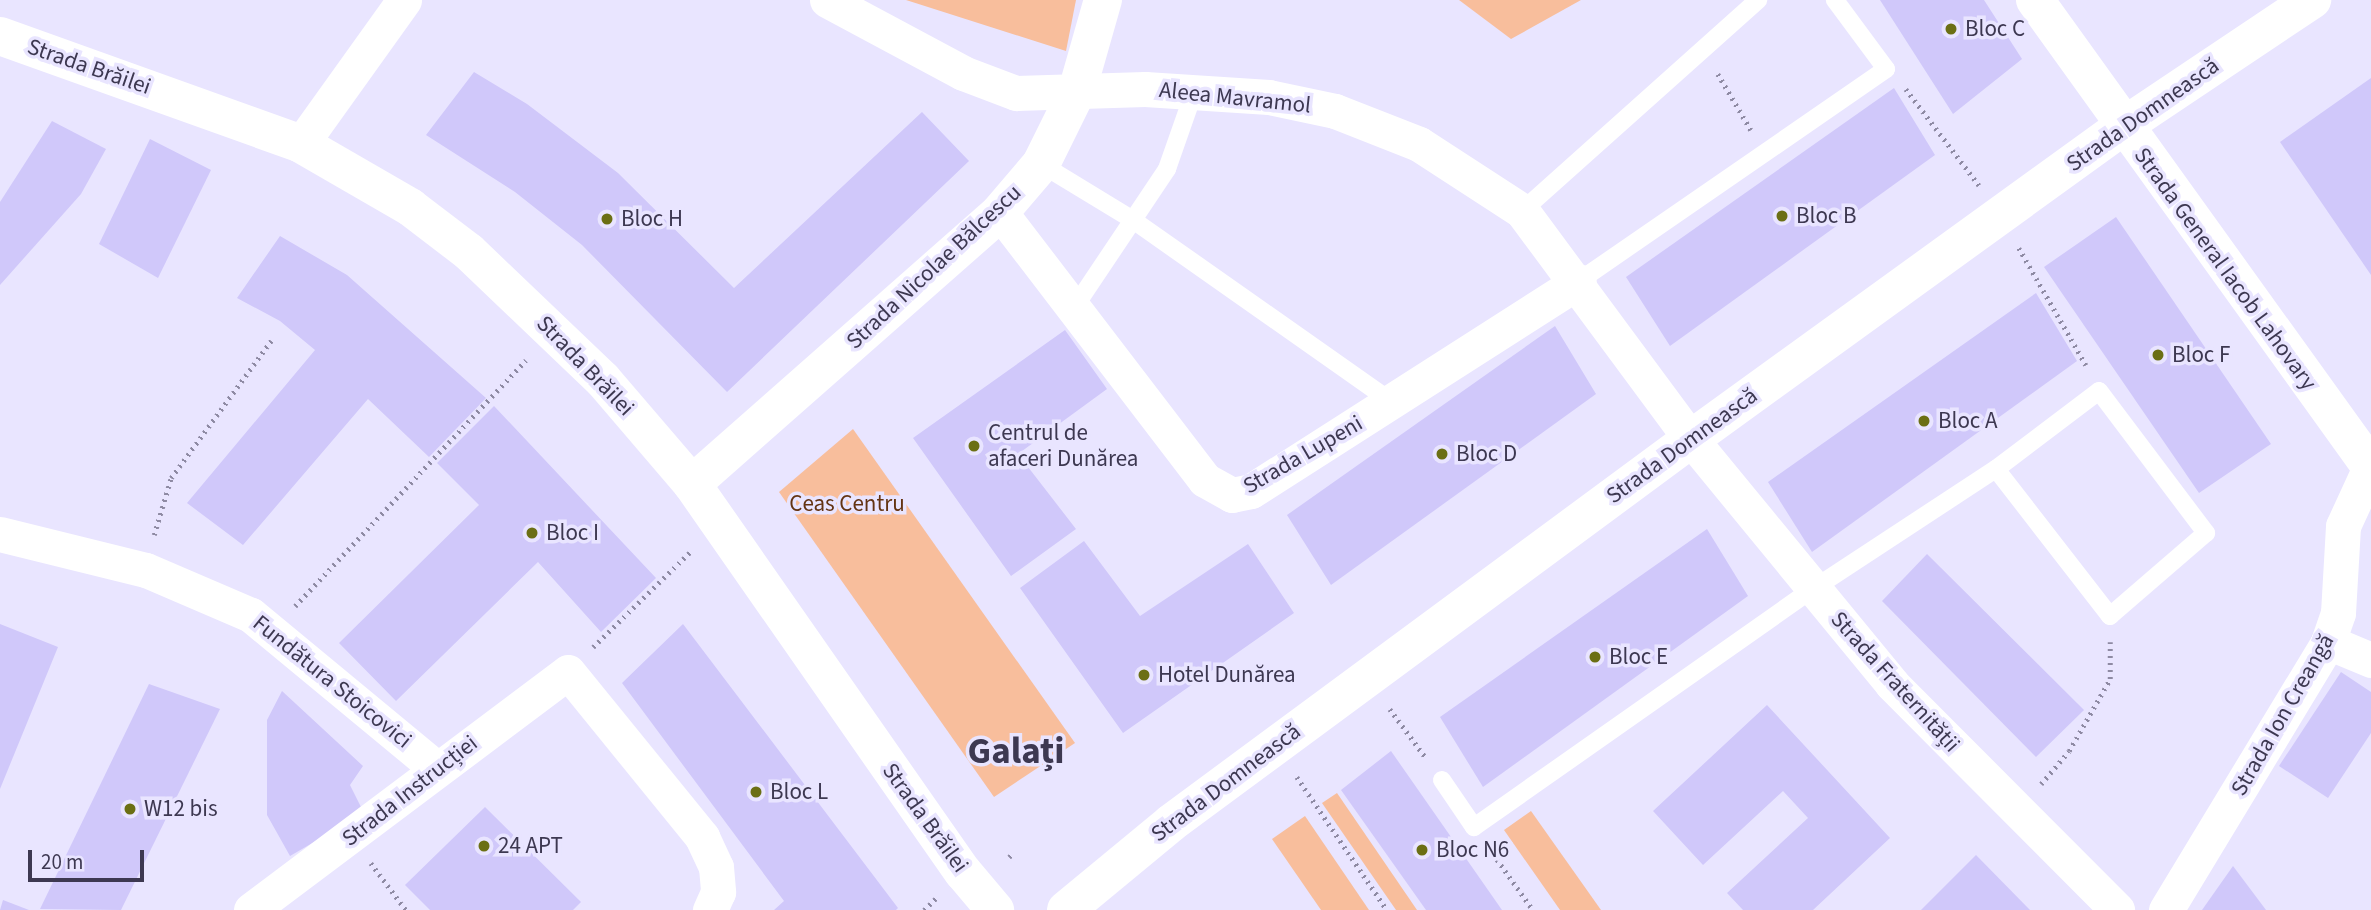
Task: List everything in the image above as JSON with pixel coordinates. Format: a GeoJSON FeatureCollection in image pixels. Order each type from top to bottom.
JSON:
{"type":"FeatureCollection","features":[{"type":"Feature","properties":{"kind":"main road","name":"Strada Nicolae Bălcescu"},"geometry":{"type":"LineString","coordinates":[[692,484],[1000,212],[1041,164],[1077,91],[1103,0]]}},
{"type":"Feature","properties":{"kind":"main road","name":"Strada General Iacob Lahovary"},"geometry":{"type":"LineString","coordinates":[[2035,0],[2122,127],[2371,466]]}},
{"type":"Feature","properties":{"kind":"main road","name":"Strada Domnească"},"geometry":{"type":"LineString","coordinates":[[1066,910],[1171,823],[1691,439],[2122,127],[2312,0]]}},
{"type":"Feature","properties":{"kind":"main road","name":"Strada Brăilei"},"geometry":{"type":"LineString","coordinates":[[0,36],[301,144],[410,206],[554,331],[692,484],[721,522],[891,772],[995,910]]}},
{"type":"Feature","properties":{"kind":"street"},"geometry":{"type":"LineString","coordinates":[[301,144],[404,0]]}},
{"type":"Feature","properties":{"kind":"street","name":"Aleea Mavramol"},"geometry":{"type":"LineString","coordinates":[[827,0],[963,73],[1016,93],[1194,92],[1269,97],[1335,111],[1419,144],[1522,211],[1578,281],[1691,439]]}},
{"type":"Feature","properties":{"kind":"street","name":"Strada Lupeni"},"geometry":{"type":"LineString","coordinates":[[1000,212],[1076,305],[1186,456],[1220,492],[1251,491],[1578,281]]}},
{"type":"Feature","properties":{"kind":"street","name":"Strada Fraternității"},"geometry":{"type":"LineString","coordinates":[[1691,439],[1892,684],[2117,910]]}},
{"type":"Feature","properties":{"kind":"street","name":"Strada Ion Creangă"},"geometry":{"type":"LineString","coordinates":[[2166,910],[2328,642],[2338,613],[2343,526],[2371,466]]}},
{"type":"Feature","properties":{"kind":"street","name":"Fundătura Stoicovici"},"geometry":{"type":"LineString","coordinates":[[0,534],[146,570],[240,610],[274,631],[436,768]]}},
{"type":"Feature","properties":{"kind":"street"},"geometry":{"type":"LineString","coordinates":[[2328,642],[2371,660]]}},
{"type":"Feature","properties":{"kind":"street"},"geometry":{"type":"LineString","coordinates":[[568,672],[702,837],[716,867],[718,892],[710,910]]}},
{"type":"Feature","properties":{"kind":"street","name":"Strada Instrucției"},"geometry":{"type":"LineString","coordinates":[[251,910],[352,837],[436,768],[568,672]]}},
{"type":"Feature","properties":{"kind":"lane"},"geometry":{"type":"LineString","coordinates":[[1522,211],[1701,47],[1758,0]]}},
{"type":"Feature","properties":{"kind":"lane"},"geometry":{"type":"LineString","coordinates":[[1578,281],[1886,69],[1835,0]]}},
{"type":"Feature","properties":{"kind":"lane"},"geometry":{"type":"LineString","coordinates":[[1076,305],[1167,169],[1194,92]]}},
{"type":"Feature","properties":{"kind":"lane"},"geometry":{"type":"LineString","coordinates":[[1041,164],[1133,220],[1392,402]]}},
{"type":"Feature","properties":{"kind":"lane"},"geometry":{"type":"LineString","coordinates":[[1442,780],[1474,827],[1813,589],[1996,470],[2099,391],[2206,533],[2110,617],[1996,470]]}},
{"type":"Feature","properties":{"kind":"path"},"geometry":{"type":"LineString","coordinates":[[1701,47],[1765,152]]}},
{"type":"Feature","properties":{"kind":"path"},"geometry":{"type":"LineString","coordinates":[[1886,69],[1924,106],[2000,216],[2099,391]]}},
{"type":"Feature","properties":{"kind":"path"},"geometry":{"type":"LineString","coordinates":[[274,631],[554,331]]}},
{"type":"Feature","properties":{"kind":"path"},"geometry":{"type":"LineString","coordinates":[[156,527],[171,478],[271,341]]}},
{"type":"Feature","properties":{"kind":"path"},"geometry":{"type":"LineString","coordinates":[[568,672],[721,522]]}},
{"type":"Feature","properties":{"kind":"path"},"geometry":{"type":"LineString","coordinates":[[2019,810],[2068,751],[2110,679],[2110,617]]}},
{"type":"Feature","properties":{"kind":"path"},"geometry":{"type":"LineString","coordinates":[[1385,702],[1442,780]]}},
{"type":"Feature","properties":{"kind":"path"},"geometry":{"type":"LineString","coordinates":[[1293,770],[1387,910]]}},
{"type":"Feature","properties":{"kind":"path"},"geometry":{"type":"LineString","coordinates":[[1474,827],[1533,910]]}},
{"type":"Feature","properties":{"kind":"path"},"geometry":{"type":"LineString","coordinates":[[352,837],[406,910]]}},
{"type":"Feature","properties":{"kind":"green space"},"geometry":{"type":"Polygon","coordinates":[[[906,0],[1076,0],[1066,51],[906,0]]]}},
{"type":"Feature","properties":{"kind":"green space"},"geometry":{"type":"Polygon","coordinates":[[[1459,0],[1581,0],[1511,39],[1459,0]]]}},
{"type":"Feature","properties":{"kind":"green space","name":"Ceas Centru"},"geometry":{"type":"Polygon","coordinates":[[[853,429],[1075,743],[994,797],[779,492],[853,429]]]}},
{"type":"Feature","properties":{"kind":"green space"},"geometry":{"type":"Polygon","coordinates":[[[1337,793],[1417,910],[1396,910],[1322,803],[1337,793]]]}},
{"type":"Feature","properties":{"kind":"green space"},"geometry":{"type":"Polygon","coordinates":[[[1531,811],[1601,910],[1560,910],[1504,830],[1531,811]]]}},
{"type":"Feature","properties":{"kind":"green space"},"geometry":{"type":"Polygon","coordinates":[[[1305,816],[1369,910],[1321,910],[1272,839],[1305,816]]]}},
{"type":"Feature","properties":{"kind":"building","name":"Bloc C"},"geometry":{"type":"Polygon","coordinates":[[[1880,0],[1984,0],[2022,59],[1953,114],[1880,0]]]}},
{"type":"Feature","properties":{"kind":"building","name":"Bloc H"},"geometry":{"type":"Polygon","coordinates":[[[474,72],[527,104],[618,173],[734,288],[922,112],[969,161],[727,392],[582,245],[515,192],[426,135],[474,72]]]}},
{"type":"Feature","properties":{"kind":"building"},"geometry":{"type":"Polygon","coordinates":[[[2371,78],[2371,275],[2280,142],[2371,78]]]}},
{"type":"Feature","properties":{"kind":"building","name":"Bloc B"},"geometry":{"type":"Polygon","coordinates":[[[1894,88],[1935,155],[1670,346],[1626,277],[1894,88]]]}},
{"type":"Feature","properties":{"kind":"building"},"geometry":{"type":"Polygon","coordinates":[[[52,121],[106,149],[81,194],[0,285],[0,202],[52,121]]]}},
{"type":"Feature","properties":{"kind":"building"},"geometry":{"type":"Polygon","coordinates":[[[150,139],[211,170],[158,278],[99,244],[150,139]]]}},
{"type":"Feature","properties":{"kind":"building","name":"Bloc F"},"geometry":{"type":"Polygon","coordinates":[[[2116,217],[2271,444],[2199,493],[2044,267],[2116,217]]]}},
{"type":"Feature","properties":{"kind":"building"},"geometry":{"type":"Polygon","coordinates":[[[280,236],[347,275],[486,398],[429,457],[368,399],[243,545],[187,503],[315,350],[280,321],[237,298],[280,236]]]}},
{"type":"Feature","properties":{"kind":"building","name":"Bloc A"},"geometry":{"type":"Polygon","coordinates":[[[2036,293],[2077,361],[1812,552],[1768,482],[2036,293]]]}},
{"type":"Feature","properties":{"kind":"building","name":"Bloc D"},"geometry":{"type":"Polygon","coordinates":[[[1555,326],[1596,394],[1331,585],[1287,515],[1555,326]]]}},
{"type":"Feature","properties":{"kind":"building","name":"Centrul de afaceri Dunărea"},"geometry":{"type":"Polygon","coordinates":[[[1065,330],[1107,389],[1018,454],[1076,529],[1011,576],[913,438],[1065,330]]]}},
{"type":"Feature","properties":{"kind":"building","name":"Bloc I"},"geometry":{"type":"Polygon","coordinates":[[[494,406],[656,578],[601,632],[538,562],[396,701],[339,643],[479,505],[437,463],[494,406]]]}},
{"type":"Feature","properties":{"kind":"building","name":"Bloc E"},"geometry":{"type":"Polygon","coordinates":[[[1707,529],[1748,596],[1483,787],[1440,717],[1707,529]]]}},
{"type":"Feature","properties":{"kind":"building","name":"Hotel Dunărea"},"geometry":{"type":"Polygon","coordinates":[[[1084,541],[1140,616],[1248,544],[1294,613],[1123,733],[1020,588],[1084,541]]]}},
{"type":"Feature","properties":{"kind":"building"},"geometry":{"type":"Polygon","coordinates":[[[1927,554],[2084,710],[2036,757],[1882,601],[1927,554]]]}},
{"type":"Feature","properties":{"kind":"building"},"geometry":{"type":"Polygon","coordinates":[[[0,624],[58,647],[0,789],[0,624]]]}},
{"type":"Feature","properties":{"kind":"building","name":"Bloc L"},"geometry":{"type":"Polygon","coordinates":[[[683,624],[898,908],[896,910],[774,910],[784,901],[622,683],[683,624]]]}},
{"type":"Feature","properties":{"kind":"building"},"geometry":{"type":"Polygon","coordinates":[[[2341,672],[2371,692],[2371,733],[2328,798],[2279,766],[2341,672]]]}},
{"type":"Feature","properties":{"kind":"building","name":"W12 bis"},"geometry":{"type":"Polygon","coordinates":[[[149,684],[220,709],[121,910],[40,909],[149,684]]]}},
{"type":"Feature","properties":{"kind":"building"},"geometry":{"type":"Polygon","coordinates":[[[282,691],[363,766],[350,785],[364,813],[290,856],[267,815],[267,720],[282,691]]]}},
{"type":"Feature","properties":{"kind":"building"},"geometry":{"type":"Polygon","coordinates":[[[1767,705],[1890,838],[1813,910],[1743,910],[1727,893],[1808,818],[1783,791],[1703,865],[1653,811],[1767,705]]]}},
{"type":"Feature","properties":{"kind":"building","name":"Bloc N6"},"geometry":{"type":"Polygon","coordinates":[[[1391,751],[1502,910],[1426,910],[1341,790],[1391,751]]]}},
{"type":"Feature","properties":{"kind":"building","name":"24 APT"},"geometry":{"type":"Polygon","coordinates":[[[485,807],[581,902],[573,910],[430,910],[405,885],[485,807]]]}},
{"type":"Feature","properties":{"kind":"building"},"geometry":{"type":"Polygon","coordinates":[[[1976,855],[2030,910],[1921,910],[1976,855]]]}},
{"type":"Feature","properties":{"kind":"building"},"geometry":{"type":"Polygon","coordinates":[[[2233,866],[2266,910],[2202,910],[2233,866]]]}},
{"type":"Feature","properties":{"kind":"building"},"geometry":{"type":"Polygon","coordinates":[[[3,900],[29,910],[0,910],[3,900]]]}},
{"type":"Feature","properties":{"kind":"place","name":"Bloc C"},"geometry":{"type":"Point","coordinates":[1951,29]}},
{"type":"Feature","properties":{"kind":"place","name":"Bloc B"},"geometry":{"type":"Point","coordinates":[1782,216]}},
{"type":"Feature","properties":{"kind":"place","name":"Bloc H"},"geometry":{"type":"Point","coordinates":[607,219]}},
{"type":"Feature","properties":{"kind":"place","name":"Bloc F"},"geometry":{"type":"Point","coordinates":[2158,355]}},
{"type":"Feature","properties":{"kind":"place","name":"Bloc A"},"geometry":{"type":"Point","coordinates":[1924,421]}},
{"type":"Feature","properties":{"kind":"place","name":"Centrul de afaceri Dunărea"},"geometry":{"type":"Point","coordinates":[974,446]}},
{"type":"Feature","properties":{"kind":"place","name":"Bloc D"},"geometry":{"type":"Point","coordinates":[1442,454]}},
{"type":"Feature","properties":{"kind":"place","name":"Bloc I"},"geometry":{"type":"Point","coordinates":[532,533]}},
{"type":"Feature","properties":{"kind":"place","name":"Bloc E"},"geometry":{"type":"Point","coordinates":[1595,657]}},
{"type":"Feature","properties":{"kind":"place","name":"Hotel Dunărea"},"geometry":{"type":"Point","coordinates":[1144,675]}},
{"type":"Feature","properties":{"kind":"place","name":"Bloc L"},"geometry":{"type":"Point","coordinates":[756,792]}},
{"type":"Feature","properties":{"kind":"place","name":"W12 bis"},"geometry":{"type":"Point","coordinates":[130,809]}},
{"type":"Feature","properties":{"kind":"place","name":"24 APT"},"geometry":{"type":"Point","coordinates":[484,846]}},
{"type":"Feature","properties":{"kind":"place","name":"Bloc N6"},"geometry":{"type":"Point","coordinates":[1422,850]}},
{"type":"Feature","properties":{"kind":"district","name":"Galați"},"geometry":{"type":"Point","coordinates":[1016,752]}}]}
